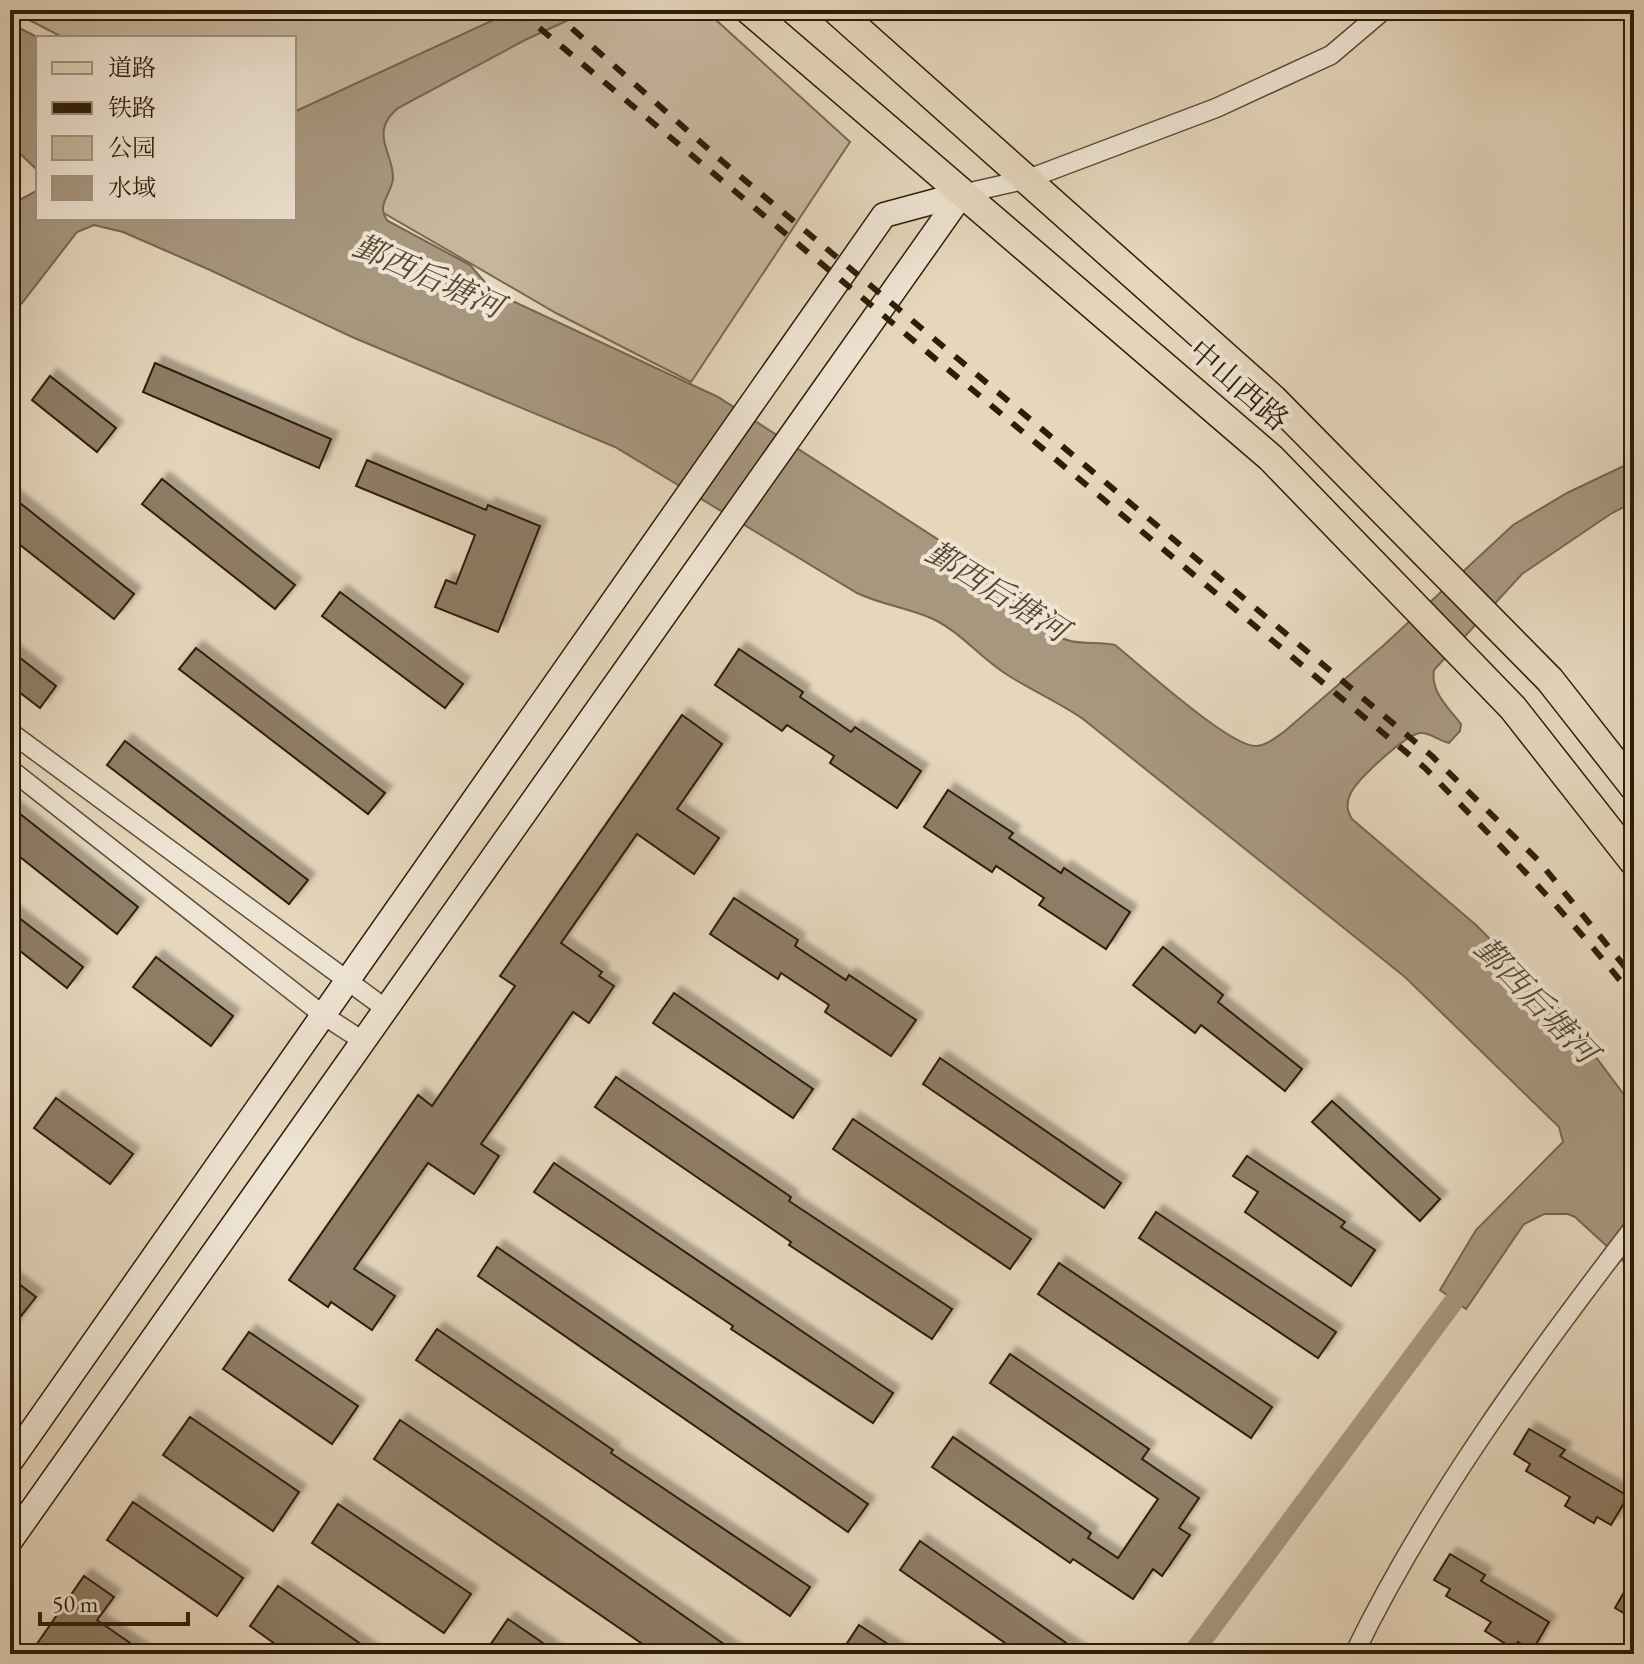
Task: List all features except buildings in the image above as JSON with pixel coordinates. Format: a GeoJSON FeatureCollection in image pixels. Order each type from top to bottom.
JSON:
{"type":"FeatureCollection","features":[{"type":"Feature","properties":{"kind":"main road","name":"中山西路"},"geometry":{"type":"LineString","coordinates":[[749,10],[1271,458],[1513,708],[1634,862]]}},
{"type":"Feature","properties":{"kind":"main road","name":"中山西路"},"geometry":{"type":"LineString","coordinates":[[836,10],[1273,399],[1550,680],[1634,787]]}},
{"type":"Feature","properties":{"kind":"street"},"geometry":{"type":"LineString","coordinates":[[10,1462],[884,215],[1028,179],[1216,108],[1331,55],[1384,10]]}},
{"type":"Feature","properties":{"kind":"street"},"geometry":{"type":"LineString","coordinates":[[10,1541],[962,194]]}},
{"type":"Feature","properties":{"kind":"street"},"geometry":{"type":"LineString","coordinates":[[10,732],[386,1009]]}},
{"type":"Feature","properties":{"kind":"street"},"geometry":{"type":"LineString","coordinates":[[10,769],[323,1015],[363,1041]]}},
{"type":"Feature","properties":{"kind":"street"},"geometry":{"type":"LineString","coordinates":[[1354,1654],[1386,1587],[1480,1440],[1634,1227]]}},
{"type":"Feature","properties":{"kind":"green space"},"geometry":{"type":"Polygon","coordinates":[[[10,10],[705,10],[850,142],[691,382],[556,313],[296,162],[296,36],[60,36],[10,10]]]}},
{"type":"Feature","properties":{"kind":"water","name":"鄞西后塘河"},"geometry":{"type":"Polygon","coordinates":[[[515,10],[590,10],[525,40],[393,113],[384,129],[393,173],[392,185],[383,205],[388,221],[470,265],[490,288],[504,297],[718,397],[1033,601],[1061,637],[1075,642],[1115,645],[1208,721],[1245,743],[1261,745],[1285,731],[1384,645],[1513,525],[1567,493],[1634,461],[1634,502],[1612,513],[1522,574],[1434,670],[1438,693],[1461,724],[1460,731],[1449,743],[1424,733],[1403,742],[1354,788],[1348,810],[1352,819],[1476,925],[1563,1013],[1634,1108],[1634,1271],[1575,1217],[1544,1214],[1524,1224],[1466,1309],[1440,1290],[1476,1230],[1563,1142],[1559,1127],[1405,977],[1083,719],[1003,672],[943,624],[857,593],[615,447],[352,337],[123,232],[94,225],[77,232],[22,303],[10,312],[10,205],[36,191],[36,220],[296,220],[296,111],[515,10]]]}},
{"type":"Feature","properties":{"kind":"water"},"geometry":{"type":"Polygon","coordinates":[[[10,23],[36,36],[36,169],[10,144],[10,23]]]}},
{"type":"Feature","properties":{"kind":"waterway"},"geometry":{"type":"LineString","coordinates":[[1192,1654],[1469,1281]]}},
{"type":"Feature","properties":{"kind":"railway"},"geometry":{"type":"LineString","coordinates":[[518,10],[1425,768],[1559,909],[1634,998]]}},
{"type":"Feature","properties":{"kind":"railway"},"geometry":{"type":"LineString","coordinates":[[551,10],[722,161],[1432,756],[1538,860],[1634,978]]}}]}
